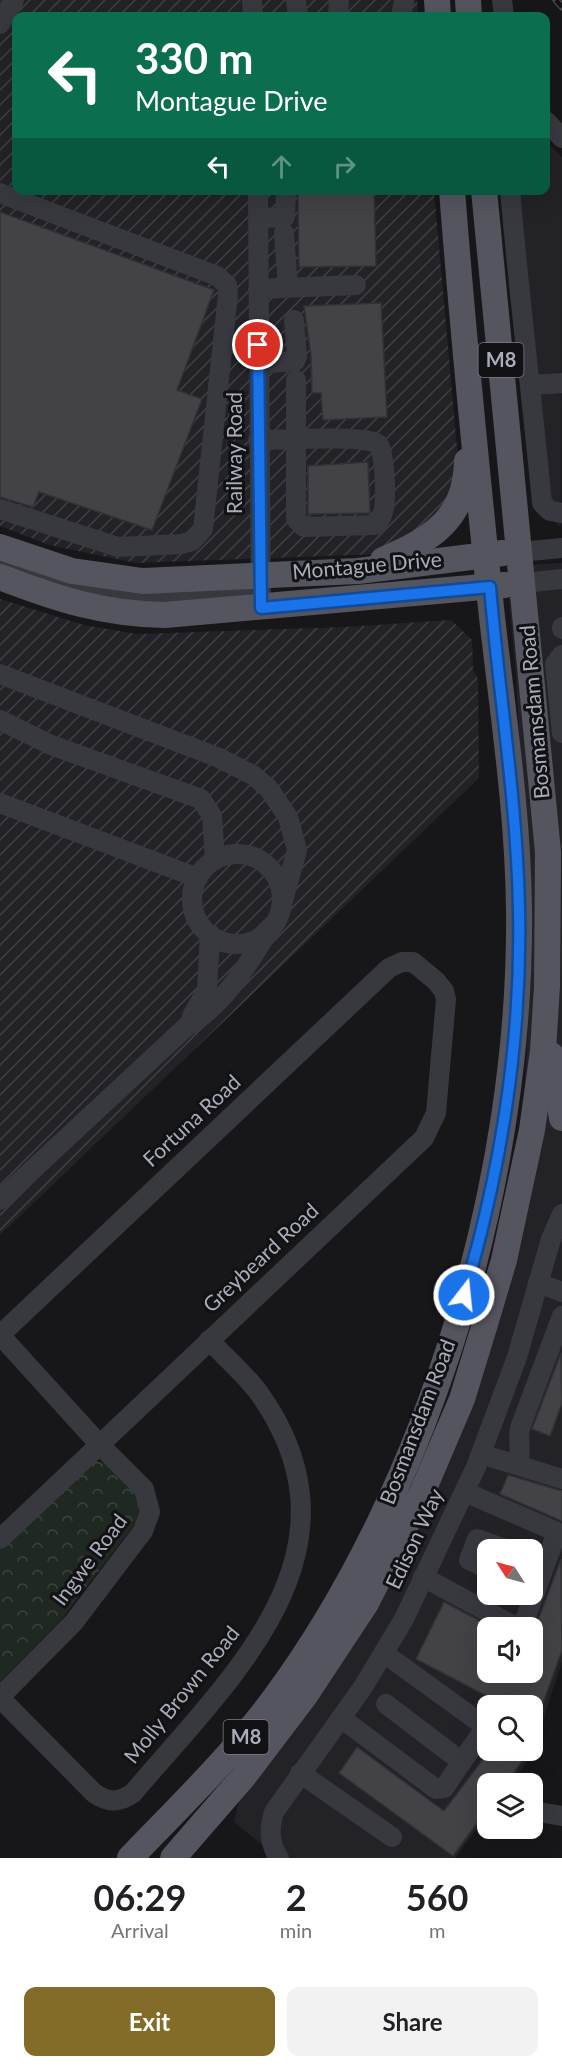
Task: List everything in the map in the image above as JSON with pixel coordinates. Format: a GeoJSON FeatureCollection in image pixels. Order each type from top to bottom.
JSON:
{"type":"FeatureCollection","features":[{"type":"Feature","properties":{"kind":"main road","name":"Bosmansdam Road"},"geometry":{"type":"LineString","coordinates":[[172,1858],[244,1776],[310,1687],[366,1603],[435,1462],[462,1399],[504,1260],[532,1130],[543,1051],[547,986],[548,852],[506,585],[486,555],[452,195]]}},
{"type":"Feature","properties":{"kind":"main road","name":"Bosmansdam Road"},"geometry":{"type":"LineString","coordinates":[[130,1858],[206,1781],[246,1736],[278,1694],[339,1597],[375,1529],[435,1387],[477,1250],[507,1110],[514,1051],[519,911],[511,777],[514,696],[506,585],[520,552],[484,195]]}},
{"type":"Feature","properties":{"kind":"main road"},"geometry":{"type":"LineString","coordinates":[[358,571],[426,540],[444,525],[458,506],[467,466],[467,369]]}},
{"type":"Feature","properties":{"kind":"main road","name":"Montague Drive"},"geometry":{"type":"LineString","coordinates":[[0,547],[72,571],[120,580],[210,579],[358,571],[520,552]]}},
{"type":"Feature","properties":{"kind":"main road","name":"Montague Drive"},"geometry":{"type":"LineString","coordinates":[[0,577],[70,603],[127,615],[165,615],[261,608],[506,585]]}},
{"type":"Feature","properties":{"kind":"main road"},"geometry":{"type":"LineString","coordinates":[[547,986],[551,1063],[561,1113]]}},
{"type":"Feature","properties":{"kind":"street"},"geometry":{"type":"LineString","coordinates":[[0,24],[14,0]]}},
{"type":"Feature","properties":{"kind":"street"},"geometry":{"type":"LineString","coordinates":[[550,125],[562,138]]}},
{"type":"Feature","properties":{"kind":"street"},"geometry":{"type":"LineString","coordinates":[[0,193],[217,276],[227,285],[228,294],[203,529],[198,536],[182,544],[118,547],[0,509]]}},
{"type":"Feature","properties":{"kind":"street","name":"Railway Road"},"geometry":{"type":"LineString","coordinates":[[258,195],[261,608]]}},
{"type":"Feature","properties":{"kind":"street"},"geometry":{"type":"LineString","coordinates":[[258,218],[285,217],[286,195]]}},
{"type":"Feature","properties":{"kind":"street"},"geometry":{"type":"LineString","coordinates":[[510,195],[522,329],[531,385],[542,503],[550,511],[562,513]]}},
{"type":"Feature","properties":{"kind":"street"},"geometry":{"type":"LineString","coordinates":[[284,234],[288,288]]}},
{"type":"Feature","properties":{"kind":"street"},"geometry":{"type":"LineString","coordinates":[[258,290],[356,285]]}},
{"type":"Feature","properties":{"kind":"street"},"geometry":{"type":"LineString","coordinates":[[258,364],[295,361],[297,357],[294,320]]}},
{"type":"Feature","properties":{"kind":"street"},"geometry":{"type":"LineString","coordinates":[[258,440],[296,439],[366,440],[379,444],[386,485],[384,514],[380,522],[375,525],[300,525],[296,519],[296,439],[296,380]]}},
{"type":"Feature","properties":{"kind":"street"},"geometry":{"type":"LineString","coordinates":[[531,385],[562,383]]}},
{"type":"Feature","properties":{"kind":"street"},"geometry":{"type":"LineString","coordinates":[[520,552],[562,548]]}},
{"type":"Feature","properties":{"kind":"street"},"geometry":{"type":"LineString","coordinates":[[0,561],[106,598],[134,601],[201,599],[233,594],[260,575]]}},
{"type":"Feature","properties":{"kind":"street"},"geometry":{"type":"LineString","coordinates":[[506,585],[562,579]]}},
{"type":"Feature","properties":{"kind":"street"},"geometry":{"type":"LineString","coordinates":[[562,655],[555,664],[562,733]]}},
{"type":"Feature","properties":{"kind":"street"},"geometry":{"type":"LineString","coordinates":[[0,674],[217,757],[253,776],[269,789],[288,817],[297,850],[281,908],[269,930],[220,999],[186,1027],[0,1200]]}},
{"type":"Feature","properties":{"kind":"street"},"geometry":{"type":"LineString","coordinates":[[0,720],[51,745],[201,799],[212,816],[215,860]]}},
{"type":"Feature","properties":{"kind":"street"},"geometry":{"type":"LineString","coordinates":[[0,803],[198,878]]}},
{"type":"Feature","properties":{"kind":"street"},"geometry":{"type":"LineString","coordinates":[[269,930],[247,943],[234,944],[210,934],[195,913],[192,900],[198,878],[215,860],[229,855],[244,854],[264,863],[278,879],[282,894],[281,908]]}},
{"type":"Feature","properties":{"kind":"street"},"geometry":{"type":"LineString","coordinates":[[186,1027],[207,990],[210,934]]}},
{"type":"Feature","properties":{"kind":"street","name":"Fortuna Road"},"geometry":{"type":"LineString","coordinates":[[0,1335],[389,968],[402,962],[413,962],[424,969]]}},
{"type":"Feature","properties":{"kind":"street","name":"Greybeard Road"},"geometry":{"type":"LineString","coordinates":[[0,1539],[430,1130],[436,1113],[446,999],[444,991],[424,969]]}},
{"type":"Feature","properties":{"kind":"street","name":"Edison Way"},"geometry":{"type":"LineString","coordinates":[[279,1858],[271,1841],[270,1825],[274,1812],[385,1654],[465,1492],[517,1358],[538,1283],[562,1214]]}},
{"type":"Feature","properties":{"kind":"street"},"geometry":{"type":"LineString","coordinates":[[538,1283],[562,1292]]}},
{"type":"Feature","properties":{"kind":"street"},"geometry":{"type":"LineString","coordinates":[[517,1464],[522,1452],[518,1435],[520,1428],[562,1316]]}},
{"type":"Feature","properties":{"kind":"street","name":"Ingwe Road"},"geometry":{"type":"LineString","coordinates":[[0,1335],[144,1490],[149,1503],[149,1520],[74,1622],[0,1697]]}},
{"type":"Feature","properties":{"kind":"street","name":"Molly Brown Road"},"geometry":{"type":"LineString","coordinates":[[0,1697],[94,1793],[117,1802],[133,1793],[236,1672],[264,1631],[288,1586],[298,1548],[301,1506],[298,1472],[282,1434],[258,1393],[209,1340]]}},
{"type":"Feature","properties":{"kind":"street"},"geometry":{"type":"LineString","coordinates":[[481,1454],[562,1479]]}},
{"type":"Feature","properties":{"kind":"street"},"geometry":{"type":"LineString","coordinates":[[465,1492],[556,1531],[557,1536],[543,1556]]}},
{"type":"Feature","properties":{"kind":"street"},"geometry":{"type":"LineString","coordinates":[[477,1539],[469,1560],[477,1564]]}},
{"type":"Feature","properties":{"kind":"street"},"geometry":{"type":"LineString","coordinates":[[423,1577],[520,1628],[529,1605]]}},
{"type":"Feature","properties":{"kind":"street"},"geometry":{"type":"LineString","coordinates":[[340,1718],[439,1790],[444,1788],[483,1731],[482,1723],[385,1654]]}},
{"type":"Feature","properties":{"kind":"street"},"geometry":{"type":"LineString","coordinates":[[386,1704],[462,1762]]}},
{"type":"Feature","properties":{"kind":"street"},"geometry":{"type":"LineString","coordinates":[[300,1773],[392,1837]]}},
{"type":"Feature","properties":{"kind":"street"},"geometry":{"type":"LineString","coordinates":[[543,1813],[562,1816]]}},
{"type":"Feature","properties":{"kind":"shaded area"},"geometry":{"type":"Polygon","coordinates":[[[0,0],[417,0],[418,12],[12,12],[12,195],[434,195],[458,459],[445,514],[379,554],[136,563],[49,545],[0,526],[0,0]]]}},
{"type":"Feature","properties":{"kind":"shaded area"},"geometry":{"type":"Polygon","coordinates":[[[550,146],[562,157],[561,537],[561,527],[533,505],[504,195],[550,195],[550,146]]]}},
{"type":"Feature","properties":{"kind":"shaded area"},"geometry":{"type":"Polygon","coordinates":[[[562,563],[562,1662],[543,1720],[543,1695],[477,1695],[477,1761],[528,1761],[519,1773],[477,1773],[477,1828],[455,1858],[278,1858],[234,1822],[245,1775],[367,1605],[477,1327],[523,1118],[532,954],[516,676],[506,566],[562,563]]]}},
{"type":"Feature","properties":{"kind":"shaded area"},"geometry":{"type":"Polygon","coordinates":[[[0,599],[84,625],[137,634],[346,627],[451,620],[472,640],[473,669],[478,679],[479,778],[0,1235],[0,599]]]}},
{"type":"Feature","properties":{"kind":"green space"},"geometry":{"type":"Polygon","coordinates":[[[93,1461],[114,1467],[129,1480],[138,1498],[138,1520],[60,1621],[0,1682],[0,1549],[93,1461]]]}},
{"type":"Feature","properties":{"kind":"building"},"geometry":{"type":"Polygon","coordinates":[[[298,195],[374,195],[376,266],[299,267],[298,195]]]}},
{"type":"Feature","properties":{"kind":"building"},"geometry":{"type":"Polygon","coordinates":[[[0,212],[214,290],[177,390],[202,399],[152,530],[39,492],[33,507],[0,497],[0,212]]]}},
{"type":"Feature","properties":{"kind":"building"},"geometry":{"type":"Polygon","coordinates":[[[381,303],[387,417],[323,420],[321,393],[312,393],[311,355],[304,306],[381,303]]]}},
{"type":"Feature","properties":{"kind":"building"},"geometry":{"type":"Polygon","coordinates":[[[368,462],[370,513],[308,514],[308,466],[368,462]]]}},
{"type":"Feature","properties":{"kind":"building"},"geometry":{"type":"Polygon","coordinates":[[[561,1353],[562,1403],[550,1436],[532,1429],[561,1353]]]}},
{"type":"Feature","properties":{"kind":"building"},"geometry":{"type":"Polygon","coordinates":[[[508,1475],[562,1491],[562,1521],[500,1494],[508,1475]]]}},
{"type":"Feature","properties":{"kind":"building"},"geometry":{"type":"Polygon","coordinates":[[[561,1559],[562,1650],[543,1703],[543,1695],[485,1695],[416,1659],[444,1602],[477,1619],[477,1683],[543,1683],[543,1617],[539,1617],[561,1559]]]}},
{"type":"Feature","properties":{"kind":"building"},"geometry":{"type":"Polygon","coordinates":[[[357,1747],[444,1811],[482,1761],[522,1761],[514,1773],[477,1773],[477,1823],[453,1856],[339,1773],[357,1747]]]}},
{"type":"Feature","properties":{"kind":"railway"},"geometry":{"type":"LineString","coordinates":[[556,0],[562,7]]}},
{"type":"Feature","properties":{"kind":"route"},"geometry":{"type":"LineString","coordinates":[[258,345],[261,608],[490,587],[518,864],[518,973],[514,1051],[507,1110],[477,1250],[464,1295]]}}]}
